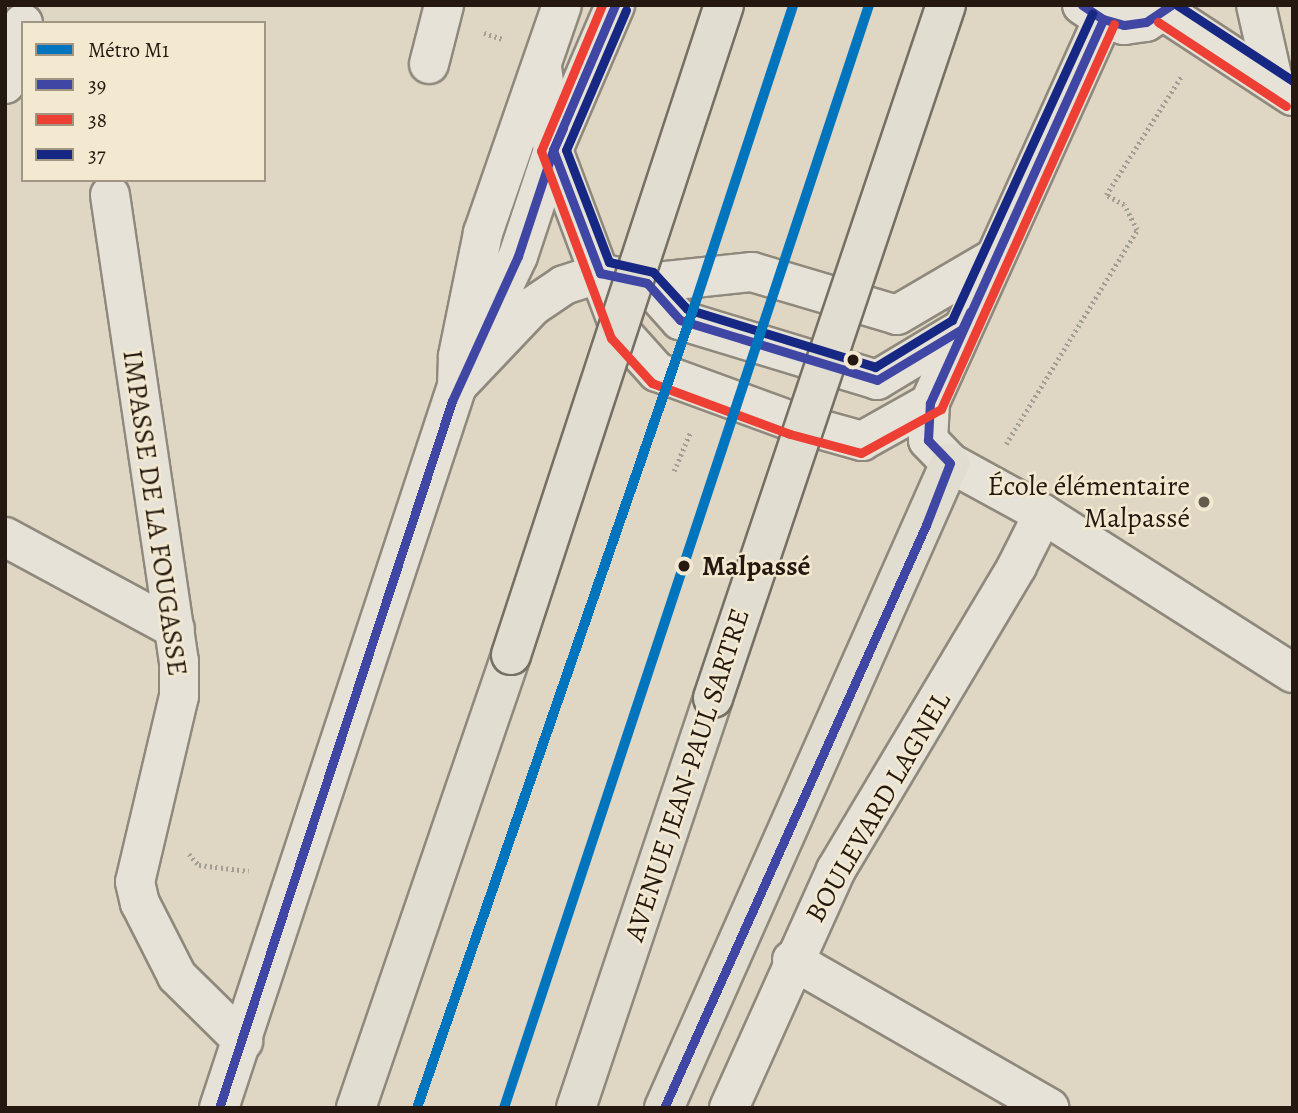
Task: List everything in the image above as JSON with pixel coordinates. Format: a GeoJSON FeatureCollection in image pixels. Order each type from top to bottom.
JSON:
{"type":"FeatureCollection","features":[{"type":"Feature","properties":{"kind":"highway"},"geometry":{"type":"LineString","coordinates":[[356,1108],[511,654],[724,5]]}},
{"type":"Feature","properties":{"kind":"highway","name":"AVENUE JEAN-PAUL SARTRE"},"geometry":{"type":"LineString","coordinates":[[576,1108],[946,5]]}},
{"type":"Feature","properties":{"kind":"highway"},"geometry":{"type":"LineString","coordinates":[[663,1108],[967,472]]}},
{"type":"Feature","properties":{"kind":"street"},"geometry":{"type":"LineString","coordinates":[[429,64],[444,5]]}},
{"type":"Feature","properties":{"kind":"street"},"geometry":{"type":"LineString","coordinates":[[457,386],[458,356],[483,233],[541,58],[562,5]]}},
{"type":"Feature","properties":{"kind":"street"},"geometry":{"type":"LineString","coordinates":[[219,1108],[457,386],[518,256],[553,150],[615,5]]}},
{"type":"Feature","properties":{"kind":"street"},"geometry":{"type":"LineString","coordinates":[[1256,5],[1283,88]]}},
{"type":"Feature","properties":{"kind":"street"},"geometry":{"type":"LineString","coordinates":[[1283,88],[1204,40],[1168,8],[1146,22],[1124,25],[1093,12],[994,257],[930,403],[928,440],[967,472],[1042,514],[1293,673]]}},
{"type":"Feature","properties":{"kind":"street"},"geometry":{"type":"LineString","coordinates":[[5,84],[19,56],[21,40]]}},
{"type":"Feature","properties":{"kind":"street"},"geometry":{"type":"LineString","coordinates":[[541,58],[553,150],[621,332],[657,372],[794,422],[863,441],[930,403]]}},
{"type":"Feature","properties":{"kind":"street","name":"IMPASSE DE LA FOUGASSE"},"geometry":{"type":"LineString","coordinates":[[110,195],[175,629],[179,696],[135,882],[140,904],[177,976],[243,1041]]}},
{"type":"Feature","properties":{"kind":"street"},"geometry":{"type":"LineString","coordinates":[[457,386],[533,306],[564,285],[600,272],[647,283],[752,272],[897,315],[994,257]]}},
{"type":"Feature","properties":{"kind":"street"},"geometry":{"type":"LineString","coordinates":[[647,283],[680,320],[877,380],[962,329]]}},
{"type":"Feature","properties":{"kind":"street","name":"BOULEVARD LAGNEL"},"geometry":{"type":"LineString","coordinates":[[729,1108],[792,960],[836,870],[1017,566],[1042,514]]}},
{"type":"Feature","properties":{"kind":"street"},"geometry":{"type":"LineString","coordinates":[[5,537],[175,629]]}},
{"type":"Feature","properties":{"kind":"street"},"geometry":{"type":"LineString","coordinates":[[792,960],[1049,1108]]}},
{"type":"Feature","properties":{"kind":"path"},"geometry":{"type":"LineString","coordinates":[[967,472],[1126,253],[1137,230],[1124,205],[1106,195],[1204,40]]}},
{"type":"Feature","properties":{"kind":"path"},"geometry":{"type":"LineString","coordinates":[[184,849],[199,865],[256,872]]}},
{"type":"Feature","properties":{"kind":"metro line","name":"M1"},"geometry":{"type":"LineString","coordinates":[[417,1108],[693,310],[793,5]]}},
{"type":"Feature","properties":{"kind":"metro line","name":"M1"},"geometry":{"type":"LineString","coordinates":[[504,1108],[869,5]]}},
{"type":"Feature","properties":{"kind":"transit line","name":"38"},"geometry":{"type":"LineString","coordinates":[[602,5],[541,151],[611,338],[652,383],[790,434],[861,453],[941,409],[1114,24]]}},
{"type":"Feature","properties":{"kind":"transit line","name":"39"},"geometry":{"type":"LineString","coordinates":[[219,1108],[452,401],[518,256],[553,150],[615,5]]}},
{"type":"Feature","properties":{"kind":"transit line","name":"39"},"geometry":{"type":"LineString","coordinates":[[1082,5],[1103,19],[1124,25],[1146,22],[1171,5]]}},
{"type":"Feature","properties":{"kind":"transit line","name":"37"},"geometry":{"type":"LineString","coordinates":[[1177,5],[1293,81]]}},
{"type":"Feature","properties":{"kind":"transit line","name":"37"},"geometry":{"type":"LineString","coordinates":[[626,10],[566,150],[609,262],[653,272],[687,309],[875,367],[952,320],[1092,14]]}},
{"type":"Feature","properties":{"kind":"transit line","name":"39"},"geometry":{"type":"LineString","coordinates":[[664,1108],[926,525],[950,463],[928,440],[930,403],[1103,19]]}},
{"type":"Feature","properties":{"kind":"transit line","name":"38"},"geometry":{"type":"LineString","coordinates":[[1158,22],[1286,106]]}},
{"type":"Feature","properties":{"kind":"transit line","name":"39"},"geometry":{"type":"LineString","coordinates":[[563,128],[553,150],[600,273],[647,283],[680,320],[877,380],[962,329],[970,312]]}},
{"type":"Feature","properties":{"kind":"place","name":"École élémentaire Malpassé"},"geometry":{"type":"Point","coordinates":[1204,502]}},
{"type":"Feature","properties":{"kind":"place","name":"Malpassé"},"geometry":{"type":"Point","coordinates":[684,566]}}]}
